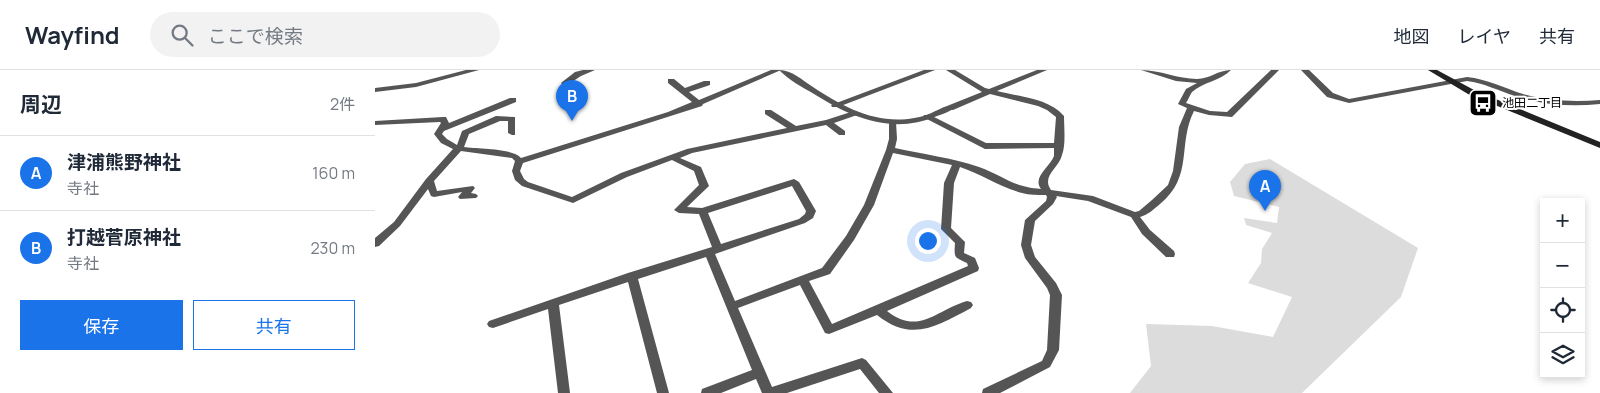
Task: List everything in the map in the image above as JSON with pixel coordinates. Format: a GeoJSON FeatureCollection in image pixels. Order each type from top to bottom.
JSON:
{"type":"FeatureCollection","features":[{"type":"Feature","properties":{"kind":"main road"},"geometry":{"type":"LineString","coordinates":[[1432,70],[1507,108],[1600,145]]}},
{"type":"Feature","properties":{"kind":"street"},"geometry":{"type":"LineString","coordinates":[[375,90],[401,88],[475,70]]}},
{"type":"Feature","properties":{"kind":"street"},"geometry":{"type":"LineString","coordinates":[[573,90],[565,83],[578,74],[591,70]]}},
{"type":"Feature","properties":{"kind":"street"},"geometry":{"type":"LineString","coordinates":[[519,161],[671,114],[777,70]]}},
{"type":"Feature","properties":{"kind":"street"},"geometry":{"type":"LineString","coordinates":[[783,70],[835,106],[854,113],[892,122],[913,121],[927,117],[1043,70]]}},
{"type":"Feature","properties":{"kind":"street"},"geometry":{"type":"LineString","coordinates":[[835,106],[931,70]]}},
{"type":"Feature","properties":{"kind":"street"},"geometry":{"type":"LineString","coordinates":[[950,70],[988,92],[1041,104],[1056,112],[1061,122],[1058,156],[1043,179],[1043,185],[1052,197],[1050,202],[1031,220],[1026,245],[1030,258],[1052,286],[1056,296],[1053,350],[1046,364],[988,393]]}},
{"type":"Feature","properties":{"kind":"street"},"geometry":{"type":"LineString","coordinates":[[1145,70],[1174,78],[1206,81],[1213,80],[1227,70]]}},
{"type":"Feature","properties":{"kind":"street"},"geometry":{"type":"LineString","coordinates":[[1206,81],[1189,91],[1184,96],[1182,104],[1191,108],[1229,115],[1275,70]]}},
{"type":"Feature","properties":{"kind":"street"},"geometry":{"type":"LineString","coordinates":[[1305,70],[1330,94],[1349,101],[1474,79],[1521,96],[1547,101],[1600,102]]}},
{"type":"Feature","properties":{"kind":"street"},"geometry":{"type":"LineString","coordinates":[[671,81],[699,104]]}},
{"type":"Feature","properties":{"kind":"street"},"geometry":{"type":"LineString","coordinates":[[684,91],[707,83]]}},
{"type":"Feature","properties":{"kind":"street"},"geometry":{"type":"LineString","coordinates":[[442,129],[513,100]]}},
{"type":"Feature","properties":{"kind":"street"},"geometry":{"type":"LineString","coordinates":[[1135,215],[1142,213],[1175,182],[1180,134],[1184,120],[1191,108]]}},
{"type":"Feature","properties":{"kind":"street"},"geometry":{"type":"LineString","coordinates":[[768,112],[794,129]]}},
{"type":"Feature","properties":{"kind":"street"},"geometry":{"type":"LineString","coordinates":[[519,161],[516,171],[520,180],[525,184],[573,200],[624,175],[672,157],[721,144],[828,122],[854,113]]}},
{"type":"Feature","properties":{"kind":"street"},"geometry":{"type":"LineString","coordinates":[[927,117],[985,146],[1059,145]]}},
{"type":"Feature","properties":{"kind":"street"},"geometry":{"type":"LineString","coordinates":[[375,244],[397,224],[429,181],[460,147],[465,133],[499,118],[512,119],[512,133]]}},
{"type":"Feature","properties":{"kind":"street"},"geometry":{"type":"LineString","coordinates":[[375,123],[443,119],[445,123],[438,134],[445,144],[470,150],[509,154],[518,158],[519,161]]}},
{"type":"Feature","properties":{"kind":"street"},"geometry":{"type":"LineString","coordinates":[[828,122],[842,133]]}},
{"type":"Feature","properties":{"kind":"street"},"geometry":{"type":"LineString","coordinates":[[732,306],[826,271],[850,238],[869,205],[890,150],[893,139],[892,122]]}},
{"type":"Feature","properties":{"kind":"street"},"geometry":{"type":"LineString","coordinates":[[890,150],[957,163],[981,171],[1003,183],[1025,191],[1049,192],[1090,198],[1135,215],[1146,232],[1170,254]]}},
{"type":"Feature","properties":{"kind":"street"},"geometry":{"type":"LineString","coordinates":[[493,324],[632,276],[802,221],[810,216],[811,212],[794,182],[703,211],[679,210],[704,186],[698,168],[672,157]]}},
{"type":"Feature","properties":{"kind":"street"},"geometry":{"type":"LineString","coordinates":[[803,280],[829,330],[974,268],[971,262],[959,255],[960,242],[946,229],[949,183],[957,163]]}},
{"type":"Feature","properties":{"kind":"street"},"geometry":{"type":"LineString","coordinates":[[429,181],[434,194],[470,188],[463,197],[473,196]]}},
{"type":"Feature","properties":{"kind":"street"},"geometry":{"type":"LineString","coordinates":[[703,211],[713,250],[732,306],[759,372],[770,393],[862,363],[887,393]]}},
{"type":"Feature","properties":{"kind":"street"},"geometry":{"type":"LineString","coordinates":[[632,276],[663,393]]}},
{"type":"Feature","properties":{"kind":"street"},"geometry":{"type":"LineString","coordinates":[[553,303],[564,393]]}},
{"type":"Feature","properties":{"kind":"street"},"geometry":{"type":"LineString","coordinates":[[878,310],[898,325],[911,328],[925,326],[967,305]]}},
{"type":"Feature","properties":{"kind":"street"},"geometry":{"type":"LineString","coordinates":[[707,393],[759,372]]}},
{"type":"Feature","properties":{"kind":"shaded area"},"geometry":{"type":"Polygon","coordinates":[[[1270,159],[1418,248],[1401,297],[1302,393],[1130,393],[1151,366],[1146,324],[1212,326],[1273,337],[1292,297],[1248,283],[1261,263],[1262,249],[1272,233],[1246,225],[1244,218],[1277,223],[1279,207],[1234,196],[1230,182],[1245,164],[1270,159]]]}},
{"type":"Feature","properties":{"kind":"place","name":"池田二丁目"},"geometry":{"type":"Point","coordinates":[1483,103]}},
{"type":"Feature","properties":{"kind":"place","name":"打越菅原神社"},"geometry":{"type":"Point","coordinates":[572,121]}},
{"type":"Feature","properties":{"kind":"place","name":"津浦熊野神社"},"geometry":{"type":"Point","coordinates":[1265,211]}}]}
